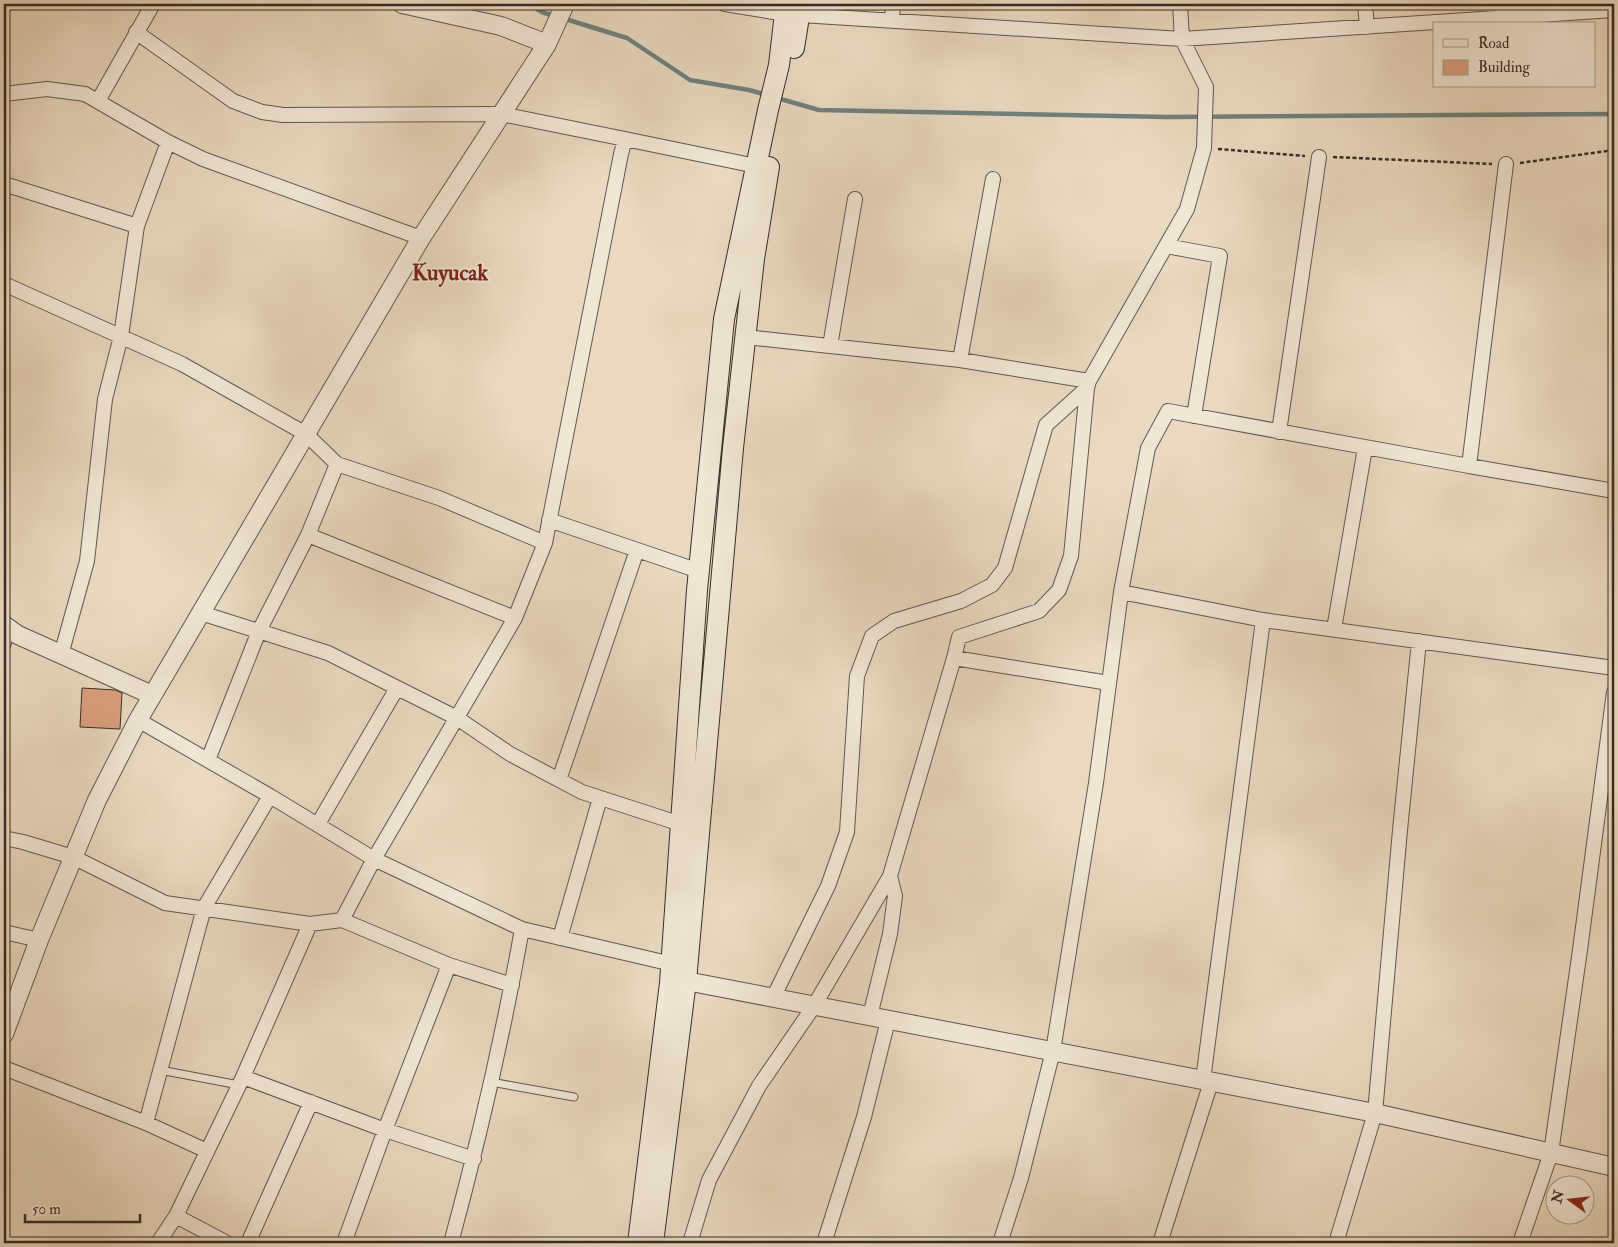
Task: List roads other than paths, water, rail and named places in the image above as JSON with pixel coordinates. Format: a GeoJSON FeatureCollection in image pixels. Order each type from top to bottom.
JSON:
{"type":"FeatureCollection","features":[{"type":"Feature","properties":{"kind":"main road"},"geometry":{"type":"LineString","coordinates":[[676,976],[681,824],[699,572],[724,319],[786,65],[793,9]]}},
{"type":"Feature","properties":{"kind":"main road"},"geometry":{"type":"LineString","coordinates":[[641,1242],[676,976],[722,573],[762,167]]}},
{"type":"Feature","properties":{"kind":"main road"},"geometry":{"type":"LineString","coordinates":[[699,572],[722,573]]}},
{"type":"Feature","properties":{"kind":"street"},"geometry":{"type":"LineString","coordinates":[[98,101],[152,4]]}},
{"type":"Feature","properties":{"kind":"street"},"geometry":{"type":"LineString","coordinates":[[402,4],[551,36]]}},
{"type":"Feature","properties":{"kind":"street"},"geometry":{"type":"LineString","coordinates":[[725,4],[793,9],[892,21],[1182,39],[1367,27],[1503,11],[1614,10]]}},
{"type":"Feature","properties":{"kind":"street"},"geometry":{"type":"LineString","coordinates":[[892,21],[893,4]]}},
{"type":"Feature","properties":{"kind":"street"},"geometry":{"type":"LineString","coordinates":[[773,998],[828,886],[848,832],[857,676],[872,636],[894,621],[961,601],[992,585],[1005,568],[1046,425],[1088,384],[1187,209],[1204,148],[1206,87],[1182,39],[1180,4]]}},
{"type":"Feature","properties":{"kind":"street"},"geometry":{"type":"LineString","coordinates":[[1365,4],[1367,27]]}},
{"type":"Feature","properties":{"kind":"street"},"geometry":{"type":"LineString","coordinates":[[4,1034],[39,940],[97,800],[138,720],[421,238],[551,36],[565,5]]}},
{"type":"Feature","properties":{"kind":"street"},"geometry":{"type":"LineString","coordinates":[[136,32],[234,101],[262,112],[282,115],[501,114],[762,167]]}},
{"type":"Feature","properties":{"kind":"street"},"geometry":{"type":"LineString","coordinates":[[4,94],[47,90],[86,94],[168,142],[203,159],[421,238]]}},
{"type":"Feature","properties":{"kind":"street"},"geometry":{"type":"LineString","coordinates":[[342,920],[374,858],[515,618],[545,543],[625,139]]}},
{"type":"Feature","properties":{"kind":"street"},"geometry":{"type":"LineString","coordinates":[[61,655],[87,561],[105,398],[121,336],[137,226],[168,142]]}},
{"type":"Feature","properties":{"kind":"street"},"geometry":{"type":"LineString","coordinates":[[1279,432],[1319,157]]}},
{"type":"Feature","properties":{"kind":"street"},"geometry":{"type":"LineString","coordinates":[[1468,466],[1506,164]]}},
{"type":"Feature","properties":{"kind":"street"},"geometry":{"type":"LineString","coordinates":[[960,360],[993,179]]}},
{"type":"Feature","properties":{"kind":"street"},"geometry":{"type":"LineString","coordinates":[[4,184],[137,226]]}},
{"type":"Feature","properties":{"kind":"street"},"geometry":{"type":"LineString","coordinates":[[830,346],[855,199]]}},
{"type":"Feature","properties":{"kind":"street"},"geometry":{"type":"LineString","coordinates":[[1166,246],[1220,256],[1194,416]]}},
{"type":"Feature","properties":{"kind":"street"},"geometry":{"type":"LineString","coordinates":[[4,284],[182,364],[306,434],[337,464],[439,498],[545,543]]}},
{"type":"Feature","properties":{"kind":"street"},"geometry":{"type":"LineString","coordinates":[[745,337],[960,360],[1088,384]]}},
{"type":"Feature","properties":{"kind":"street"},"geometry":{"type":"LineString","coordinates":[[690,1243],[709,1180],[759,1086],[814,1006],[890,876],[959,638],[1039,611],[1059,590],[1071,556],[1088,384]]}},
{"type":"Feature","properties":{"kind":"street"},"geometry":{"type":"LineString","coordinates":[[1000,1243],[1021,1178],[1053,1051],[1096,782],[1121,592],[1148,448],[1168,412],[1614,491]]}},
{"type":"Feature","properties":{"kind":"street"},"geometry":{"type":"LineString","coordinates":[[1334,629],[1365,448]]}},
{"type":"Feature","properties":{"kind":"street"},"geometry":{"type":"LineString","coordinates":[[208,760],[258,631],[308,535],[337,464]]}},
{"type":"Feature","properties":{"kind":"street"},"geometry":{"type":"LineString","coordinates":[[549,520],[699,572]]}},
{"type":"Feature","properties":{"kind":"street"},"geometry":{"type":"LineString","coordinates":[[308,535],[515,618]]}},
{"type":"Feature","properties":{"kind":"street"},"geometry":{"type":"LineString","coordinates":[[559,780],[637,550]]}},
{"type":"Feature","properties":{"kind":"street"},"geometry":{"type":"LineString","coordinates":[[1121,592],[1263,620],[1614,668]]}},
{"type":"Feature","properties":{"kind":"street"},"geometry":{"type":"LineString","coordinates":[[201,613],[328,653],[457,718],[510,754],[582,792],[681,824]]}},
{"type":"Feature","properties":{"kind":"street"},"geometry":{"type":"LineString","coordinates":[[1160,1243],[1207,1081],[1263,620]]}},
{"type":"Feature","properties":{"kind":"street"},"geometry":{"type":"LineString","coordinates":[[4,631],[18,635],[152,695]]}},
{"type":"Feature","properties":{"kind":"street"},"geometry":{"type":"LineString","coordinates":[[1336,1243],[1375,1113],[1419,641]]}},
{"type":"Feature","properties":{"kind":"street"},"geometry":{"type":"LineString","coordinates":[[954,658],[1109,684]]}},
{"type":"Feature","properties":{"kind":"street"},"geometry":{"type":"LineString","coordinates":[[318,824],[397,688]]}},
{"type":"Feature","properties":{"kind":"street"},"geometry":{"type":"LineString","coordinates":[[1520,1243],[1551,1153],[1614,692]]}},
{"type":"Feature","properties":{"kind":"street"},"geometry":{"type":"LineString","coordinates":[[138,720],[374,858],[522,929],[560,938],[676,976],[773,998],[1375,1113],[1614,1167]]}},
{"type":"Feature","properties":{"kind":"street"},"geometry":{"type":"LineString","coordinates":[[146,1123],[204,908],[270,796]]}},
{"type":"Feature","properties":{"kind":"street"},"geometry":{"type":"LineString","coordinates":[[560,938],[600,798]]}},
{"type":"Feature","properties":{"kind":"street"},"geometry":{"type":"LineString","coordinates":[[4,838],[74,857],[165,903],[310,924],[342,920],[449,965],[512,985]]}},
{"type":"Feature","properties":{"kind":"street"},"geometry":{"type":"LineString","coordinates":[[870,1016],[890,934],[895,896],[890,876]]}},
{"type":"Feature","properties":{"kind":"street"},"geometry":{"type":"LineString","coordinates":[[158,1243],[176,1216],[241,1081],[310,924]]}},
{"type":"Feature","properties":{"kind":"street"},"geometry":{"type":"LineString","coordinates":[[451,1243],[474,1159],[512,985],[522,929]]}},
{"type":"Feature","properties":{"kind":"street"},"geometry":{"type":"LineString","coordinates":[[4,932],[39,940]]}},
{"type":"Feature","properties":{"kind":"street"},"geometry":{"type":"LineString","coordinates":[[344,1243],[385,1130],[449,965]]}},
{"type":"Feature","properties":{"kind":"street"},"geometry":{"type":"LineString","coordinates":[[824,1243],[864,1117],[888,1020]]}},
{"type":"Feature","properties":{"kind":"street"},"geometry":{"type":"LineString","coordinates":[[4,1068],[146,1123],[207,1152]]}},
{"type":"Feature","properties":{"kind":"street"},"geometry":{"type":"LineString","coordinates":[[241,1081],[312,1102],[385,1130],[474,1159]]}},
{"type":"Feature","properties":{"kind":"street"},"geometry":{"type":"LineString","coordinates":[[248,1243],[312,1102]]}},
{"type":"Feature","properties":{"kind":"street"},"geometry":{"type":"LineString","coordinates":[[176,1216],[227,1243]]}},
{"type":"Feature","properties":{"kind":"lane"},"geometry":{"type":"LineString","coordinates":[[160,1070],[241,1081]]}},
{"type":"Feature","properties":{"kind":"lane"},"geometry":{"type":"LineString","coordinates":[[491,1082],[574,1097]]}},
{"type":"Feature","properties":{"kind":"waterway"},"geometry":{"type":"LineString","coordinates":[[529,4],[542,12],[554,16]]}},
{"type":"Feature","properties":{"kind":"waterway"},"geometry":{"type":"LineString","coordinates":[[562,18],[627,38],[690,80],[767,95]]}},
{"type":"Feature","properties":{"kind":"waterway"},"geometry":{"type":"LineString","coordinates":[[777,98],[819,110],[1167,117],[1614,114]]}},
{"type":"Feature","properties":{"kind":"district","name":"Kuyucak"},"geometry":{"type":"Point","coordinates":[450,273]}}]}
